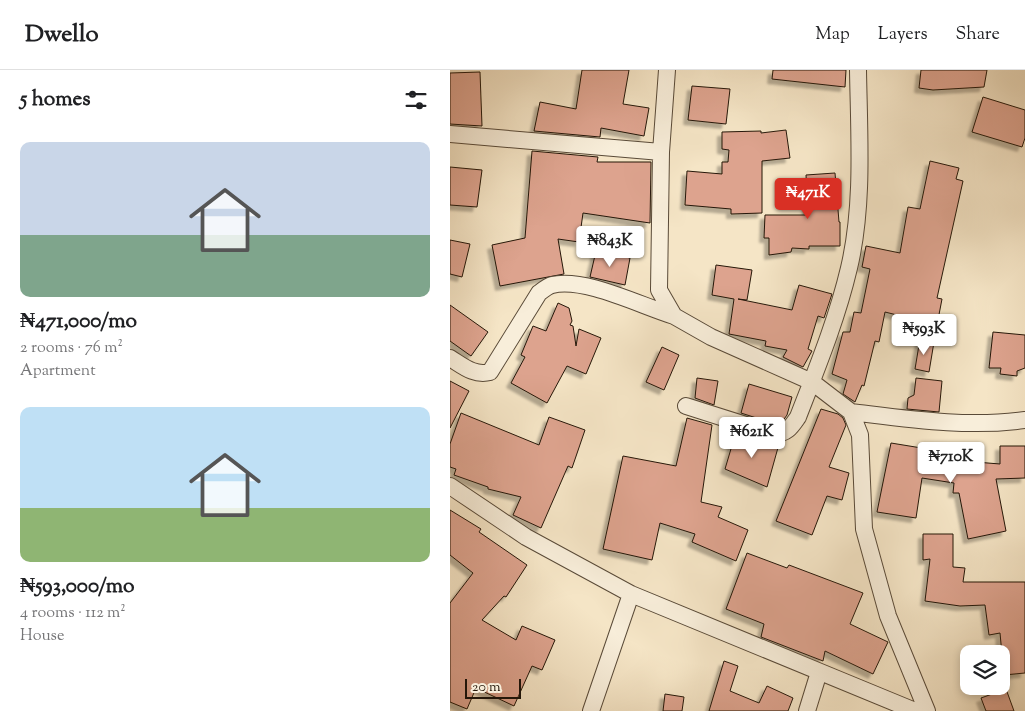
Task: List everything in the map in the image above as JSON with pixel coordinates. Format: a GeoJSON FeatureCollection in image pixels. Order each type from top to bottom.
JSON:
{"type":"FeatureCollection","features":[{"type":"Feature","properties":{"kind":"street"},"geometry":{"type":"LineString","coordinates":[[667,70],[661,152],[659,290],[674,316]]}},
{"type":"Feature","properties":{"kind":"street"},"geometry":{"type":"LineString","coordinates":[[686,406],[774,434],[783,434],[790,429],[798,417],[831,328],[849,267],[858,199],[858,70]]}},
{"type":"Feature","properties":{"kind":"street"},"geometry":{"type":"LineString","coordinates":[[450,134],[661,152]]}},
{"type":"Feature","properties":{"kind":"street"},"geometry":{"type":"LineString","coordinates":[[450,358],[472,372],[481,374],[490,372],[539,292],[551,285],[574,283],[674,316],[711,337],[812,382],[851,412],[925,421],[995,424],[1025,420]]}},
{"type":"Feature","properties":{"kind":"street"},"geometry":{"type":"LineString","coordinates":[[851,412],[860,435],[864,529],[888,616],[926,711]]}},
{"type":"Feature","properties":{"kind":"street"},"geometry":{"type":"LineString","coordinates":[[450,486],[526,537],[631,594],[915,711]]}},
{"type":"Feature","properties":{"kind":"street"},"geometry":{"type":"LineString","coordinates":[[591,711],[631,594]]}},
{"type":"Feature","properties":{"kind":"street"},"geometry":{"type":"LineString","coordinates":[[807,711],[820,672]]}},
{"type":"Feature","properties":{"kind":"building"},"geometry":{"type":"Polygon","coordinates":[[[582,70],[629,70],[623,104],[649,108],[644,136],[601,128],[600,137],[534,131],[540,102],[576,109],[582,70]]]}},
{"type":"Feature","properties":{"kind":"building"},"geometry":{"type":"Polygon","coordinates":[[[773,70],[846,70],[845,87],[772,79],[773,70]]]}},
{"type":"Feature","properties":{"kind":"building"},"geometry":{"type":"Polygon","coordinates":[[[921,70],[987,70],[984,87],[933,90],[919,88],[921,70]]]}},
{"type":"Feature","properties":{"kind":"building"},"geometry":{"type":"Polygon","coordinates":[[[480,72],[482,126],[450,124],[450,73],[480,72]]]}},
{"type":"Feature","properties":{"kind":"building"},"geometry":{"type":"Polygon","coordinates":[[[692,86],[730,89],[726,124],[688,120],[692,86]]]}},
{"type":"Feature","properties":{"kind":"building"},"geometry":{"type":"Polygon","coordinates":[[[983,97],[1025,110],[1025,138],[1022,147],[972,132],[983,97]]]}},
{"type":"Feature","properties":{"kind":"building"},"geometry":{"type":"Polygon","coordinates":[[[786,130],[790,158],[762,161],[762,213],[731,214],[731,209],[685,205],[687,171],[722,174],[722,162],[728,162],[729,150],[722,149],[722,132],[761,131],[761,133],[786,130]]]}},
{"type":"Feature","properties":{"kind":"building"},"geometry":{"type":"Polygon","coordinates":[[[532,151],[598,157],[597,162],[651,162],[650,223],[583,213],[579,242],[558,239],[564,274],[500,286],[492,245],[525,238],[532,151]]]}},
{"type":"Feature","properties":{"kind":"building"},"geometry":{"type":"Polygon","coordinates":[[[930,161],[959,168],[956,179],[963,181],[937,298],[942,299],[937,325],[885,312],[879,342],[875,341],[864,386],[862,385],[855,402],[843,394],[847,380],[832,374],[843,332],[850,332],[854,312],[861,313],[870,269],[862,267],[866,246],[900,253],[908,207],[920,209],[930,161]]]}},
{"type":"Feature","properties":{"kind":"building"},"geometry":{"type":"Polygon","coordinates":[[[450,167],[482,170],[477,207],[450,205],[450,167]]]}},
{"type":"Feature","properties":{"kind":"building"},"geometry":{"type":"Polygon","coordinates":[[[835,173],[840,222],[840,246],[809,246],[809,249],[792,248],[791,252],[769,255],[769,238],[764,238],[765,215],[808,215],[806,175],[835,173]]]}},
{"type":"Feature","properties":{"kind":"building"},"geometry":{"type":"Polygon","coordinates":[[[450,240],[470,244],[462,277],[450,274],[450,240]]]}},
{"type":"Feature","properties":{"kind":"building"},"geometry":{"type":"Polygon","coordinates":[[[596,251],[630,258],[625,285],[590,277],[596,251]]]}},
{"type":"Feature","properties":{"kind":"building"},"geometry":{"type":"Polygon","coordinates":[[[716,265],[752,270],[747,300],[738,299],[792,310],[799,285],[832,294],[824,318],[818,316],[808,349],[812,351],[803,367],[783,357],[787,350],[765,346],[766,341],[729,334],[734,299],[712,295],[716,265]]]}},
{"type":"Feature","properties":{"kind":"building"},"geometry":{"type":"Polygon","coordinates":[[[558,303],[569,308],[572,321],[570,325],[573,326],[576,346],[579,329],[601,338],[586,374],[567,366],[547,403],[511,383],[525,357],[521,355],[533,326],[546,331],[558,303]]]}},
{"type":"Feature","properties":{"kind":"building"},"geometry":{"type":"Polygon","coordinates":[[[450,305],[488,332],[471,356],[450,341],[450,305]]]}},
{"type":"Feature","properties":{"kind":"building"},"geometry":{"type":"Polygon","coordinates":[[[993,332],[1025,335],[1025,368],[1017,371],[1017,376],[1000,374],[1001,368],[989,368],[993,332]]]}},
{"type":"Feature","properties":{"kind":"building"},"geometry":{"type":"Polygon","coordinates":[[[920,339],[934,342],[929,372],[915,369],[920,339]]]}},
{"type":"Feature","properties":{"kind":"building"},"geometry":{"type":"Polygon","coordinates":[[[662,347],[679,355],[664,390],[646,382],[662,347]]]}},
{"type":"Feature","properties":{"kind":"building"},"geometry":{"type":"Polygon","coordinates":[[[697,378],[718,381],[714,405],[695,398],[697,378]]]}},
{"type":"Feature","properties":{"kind":"building"},"geometry":{"type":"Polygon","coordinates":[[[916,378],[942,381],[939,412],[907,409],[908,398],[914,395],[916,378]]]}},
{"type":"Feature","properties":{"kind":"building"},"geometry":{"type":"Polygon","coordinates":[[[450,381],[469,391],[450,428],[450,381]]]}},
{"type":"Feature","properties":{"kind":"building"},"geometry":{"type":"Polygon","coordinates":[[[749,384],[792,397],[787,415],[782,422],[775,424],[741,413],[749,384]]]}},
{"type":"Feature","properties":{"kind":"building"},"geometry":{"type":"Polygon","coordinates":[[[821,409],[838,414],[843,418],[846,425],[829,467],[849,473],[842,500],[827,496],[812,535],[776,521],[821,409]]]}},
{"type":"Feature","properties":{"kind":"building"},"geometry":{"type":"Polygon","coordinates":[[[461,413],[539,445],[549,417],[585,430],[572,468],[568,466],[541,528],[513,515],[521,497],[488,489],[488,487],[454,475],[456,469],[450,467],[450,444],[461,413]]]}},
{"type":"Feature","properties":{"kind":"building"},"geometry":{"type":"Polygon","coordinates":[[[687,418],[712,425],[701,502],[722,507],[718,517],[748,530],[736,561],[692,542],[695,534],[660,523],[652,560],[603,549],[623,456],[676,466],[687,418]]]}},
{"type":"Feature","properties":{"kind":"building"},"geometry":{"type":"Polygon","coordinates":[[[736,432],[771,444],[779,444],[767,487],[725,469],[736,432]]]}},
{"type":"Feature","properties":{"kind":"building"},"geometry":{"type":"Polygon","coordinates":[[[891,443],[952,453],[951,460],[1000,464],[1000,446],[1025,446],[1025,478],[996,479],[1006,531],[968,539],[959,493],[953,493],[954,483],[922,478],[916,518],[877,512],[891,443]]]}},
{"type":"Feature","properties":{"kind":"building"},"geometry":{"type":"Polygon","coordinates":[[[450,510],[481,529],[479,532],[527,565],[506,597],[504,596],[482,620],[516,640],[522,626],[555,640],[542,670],[532,666],[514,706],[476,688],[467,709],[450,702],[450,603],[473,573],[450,555],[450,510]]]}},
{"type":"Feature","properties":{"kind":"building"},"geometry":{"type":"Polygon","coordinates":[[[923,534],[953,534],[953,567],[965,568],[963,582],[1025,582],[1025,673],[1010,674],[1010,645],[1001,645],[1000,633],[989,635],[985,605],[960,606],[925,601],[930,559],[923,560],[923,534]]]}},
{"type":"Feature","properties":{"kind":"building"},"geometry":{"type":"Polygon","coordinates":[[[747,553],[787,568],[789,565],[863,593],[850,624],[888,642],[873,674],[825,651],[823,661],[761,637],[764,624],[726,609],[747,553]]]}},
{"type":"Feature","properties":{"kind":"building"},"geometry":{"type":"Polygon","coordinates":[[[724,661],[738,666],[730,691],[759,703],[767,686],[793,698],[788,711],[709,711],[724,661]]]}},
{"type":"Feature","properties":{"kind":"building"},"geometry":{"type":"Polygon","coordinates":[[[665,694],[684,697],[682,711],[663,711],[665,694]]]}},
{"type":"Feature","properties":{"kind":"building"},"geometry":{"type":"Polygon","coordinates":[[[989,695],[1008,695],[1014,711],[986,711],[981,698],[989,695]]]}}]}
